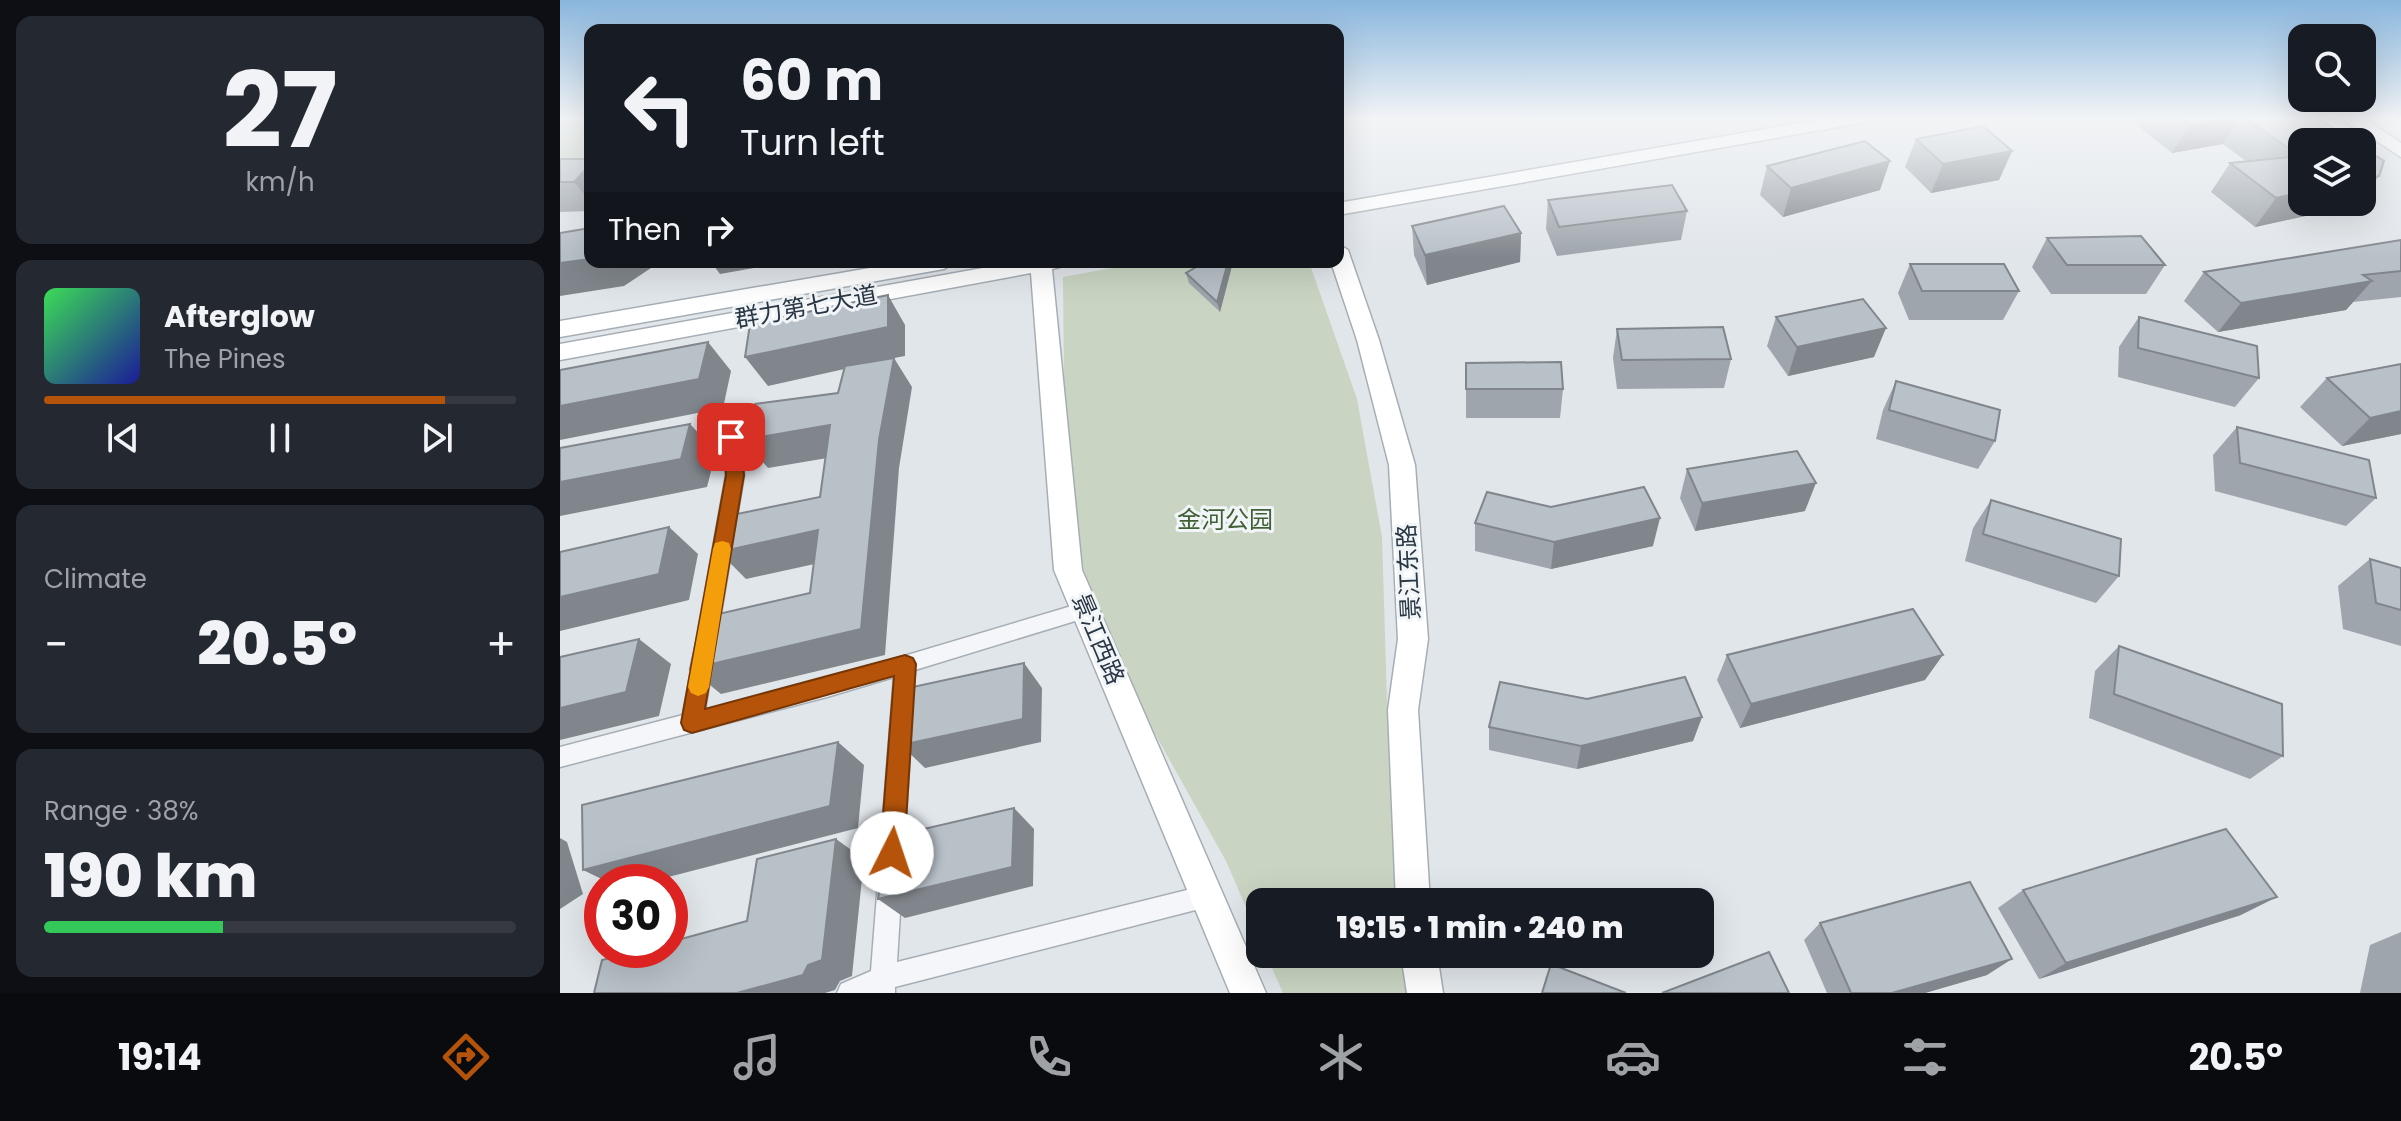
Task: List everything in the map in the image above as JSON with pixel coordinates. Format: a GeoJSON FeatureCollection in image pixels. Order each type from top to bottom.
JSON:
{"type":"FeatureCollection","features":[{"type":"Feature","properties":{"kind":"main road"},"geometry":{"type":"LineString","coordinates":[[1344,191],[1497,164]]}},
{"type":"Feature","properties":{"kind":"main road"},"geometry":{"type":"LineString","coordinates":[[1344,208],[1595,164]]}},
{"type":"Feature","properties":{"kind":"main road","name":"群力第七大道"},"geometry":{"type":"LineString","coordinates":[[560,329],[910,268]]}},
{"type":"Feature","properties":{"kind":"main road","name":"群力第七大道"},"geometry":{"type":"LineString","coordinates":[[560,352],[1018,268]]}},
{"type":"Feature","properties":{"kind":"main road","name":"景江西路"},"geometry":{"type":"LineString","coordinates":[[1045,268],[1068,570],[1248,993]]}},
{"type":"Feature","properties":{"kind":"main road","name":"景江东路"},"geometry":{"type":"LineString","coordinates":[[1344,268],[1368,340],[1402,465],[1413,639],[1403,710],[1412,888]]}},
{"type":"Feature","properties":{"kind":"main road"},"geometry":{"type":"LineString","coordinates":[[1421,968],[1425,993]]}},
{"type":"Feature","properties":{"kind":"street"},"geometry":{"type":"LineString","coordinates":[[669,449],[731,437],[735,475],[692,723]]}},
{"type":"Feature","properties":{"kind":"street"},"geometry":{"type":"LineString","coordinates":[[560,757],[905,664],[1085,610]]}},
{"type":"Feature","properties":{"kind":"street"},"geometry":{"type":"LineString","coordinates":[[882,986],[905,664]]}},
{"type":"Feature","properties":{"kind":"street"},"geometry":{"type":"LineString","coordinates":[[850,993],[1207,897]]}},
{"type":"Feature","properties":{"kind":"green space","name":"金河公园"},"geometry":{"type":"Polygon","coordinates":[[[1112,268],[1311,268],[1357,399],[1382,537],[1389,766],[1398,888],[1246,888],[1246,907],[1226,861],[1149,723],[1080,572],[1065,486],[1063,277],[1112,268]]]}},
{"type":"Feature","properties":{"kind":"green space"},"geometry":{"type":"Polygon","coordinates":[[[1272,968],[1404,968],[1406,993],[1283,993],[1272,968]]]}},
{"type":"Feature","properties":{"kind":"building"},"geometry":{"type":"Polygon","coordinates":[[[560,164],[584,164],[584,171],[574,182],[560,182],[560,164]]]}},
{"type":"Feature","properties":{"kind":"building"},"geometry":{"type":"Polygon","coordinates":[[[1774,164],[1878,164],[1791,188],[1767,166],[1774,164]]]}},
{"type":"Feature","properties":{"kind":"building"},"geometry":{"type":"Polygon","coordinates":[[[2232,164],[2288,164],[2288,195],[2276,198],[2232,164]]]}},
{"type":"Feature","properties":{"kind":"building"},"geometry":{"type":"Polygon","coordinates":[[[2376,164],[2383,164],[2376,177],[2376,164]]]}},
{"type":"Feature","properties":{"kind":"building"},"geometry":{"type":"Polygon","coordinates":[[[1672,185],[1687,211],[1559,227],[1548,200],[1672,185]]]}},
{"type":"Feature","properties":{"kind":"building"},"geometry":{"type":"Polygon","coordinates":[[[1504,206],[1521,233],[1425,255],[1412,226],[1504,206]]]}},
{"type":"Feature","properties":{"kind":"building"},"geometry":{"type":"Polygon","coordinates":[[[584,229],[584,260],[560,263],[560,233],[584,229]]]}},
{"type":"Feature","properties":{"kind":"building"},"geometry":{"type":"Polygon","coordinates":[[[2141,236],[2165,265],[2067,265],[2047,238],[2141,236]]]}},
{"type":"Feature","properties":{"kind":"building"},"geometry":{"type":"Polygon","coordinates":[[[2401,240],[2401,271],[2363,275],[2372,281],[2241,303],[2204,272],[2401,240]]]}},
{"type":"Feature","properties":{"kind":"building"},"geometry":{"type":"Polygon","coordinates":[[[1910,264],[2004,264],[2019,291],[1922,291],[1910,264]]]}},
{"type":"Feature","properties":{"kind":"building"},"geometry":{"type":"Polygon","coordinates":[[[1195,268],[1226,268],[1217,302],[1186,273],[1195,268]]]}},
{"type":"Feature","properties":{"kind":"building"},"geometry":{"type":"Polygon","coordinates":[[[888,295],[888,327],[745,357],[750,324],[888,295]]]}},
{"type":"Feature","properties":{"kind":"building"},"geometry":{"type":"Polygon","coordinates":[[[1863,299],[1886,328],[1797,347],[1776,317],[1863,299]]]}},
{"type":"Feature","properties":{"kind":"building"},"geometry":{"type":"Polygon","coordinates":[[[2139,317],[2257,346],[2259,378],[2138,348],[2139,317]]]}},
{"type":"Feature","properties":{"kind":"building"},"geometry":{"type":"Polygon","coordinates":[[[1723,327],[1731,359],[1622,360],[1617,329],[1723,327]]]}},
{"type":"Feature","properties":{"kind":"building"},"geometry":{"type":"Polygon","coordinates":[[[708,342],[699,379],[560,406],[560,370],[708,342]]]}},
{"type":"Feature","properties":{"kind":"building"},"geometry":{"type":"Polygon","coordinates":[[[894,358],[879,440],[861,629],[690,669],[701,618],[810,593],[818,530],[719,552],[727,516],[820,497],[830,425],[744,440],[755,404],[838,393],[845,366],[894,358]]]}},
{"type":"Feature","properties":{"kind":"building"},"geometry":{"type":"Polygon","coordinates":[[[1561,362],[1563,389],[1466,389],[1466,363],[1561,362]]]}},
{"type":"Feature","properties":{"kind":"building"},"geometry":{"type":"Polygon","coordinates":[[[2401,364],[2401,411],[2370,418],[2327,378],[2401,364]]]}},
{"type":"Feature","properties":{"kind":"building"},"geometry":{"type":"Polygon","coordinates":[[[1896,381],[2000,410],[1995,441],[1889,410],[1896,381]]]}},
{"type":"Feature","properties":{"kind":"building"},"geometry":{"type":"Polygon","coordinates":[[[690,424],[681,459],[560,482],[560,448],[690,424]]]}},
{"type":"Feature","properties":{"kind":"building"},"geometry":{"type":"Polygon","coordinates":[[[2237,427],[2369,460],[2376,498],[2240,463],[2237,427]]]}},
{"type":"Feature","properties":{"kind":"building"},"geometry":{"type":"Polygon","coordinates":[[[1797,451],[1816,483],[1702,503],[1687,469],[1797,451]]]}},
{"type":"Feature","properties":{"kind":"building"},"geometry":{"type":"Polygon","coordinates":[[[1644,487],[1660,518],[1554,542],[1475,523],[1487,492],[1551,507],[1644,487]]]}},
{"type":"Feature","properties":{"kind":"building"},"geometry":{"type":"Polygon","coordinates":[[[1991,500],[2121,539],[2119,576],[1983,534],[1991,500]]]}},
{"type":"Feature","properties":{"kind":"building"},"geometry":{"type":"Polygon","coordinates":[[[669,527],[659,574],[560,597],[560,552],[669,527]]]}},
{"type":"Feature","properties":{"kind":"building"},"geometry":{"type":"Polygon","coordinates":[[[2370,559],[2401,568],[2401,610],[2376,603],[2370,559]]]}},
{"type":"Feature","properties":{"kind":"building"},"geometry":{"type":"Polygon","coordinates":[[[1913,609],[1943,655],[1751,704],[1727,655],[1913,609]]]}},
{"type":"Feature","properties":{"kind":"building"},"geometry":{"type":"Polygon","coordinates":[[[639,639],[626,692],[560,708],[560,657],[639,639]]]}},
{"type":"Feature","properties":{"kind":"building"},"geometry":{"type":"Polygon","coordinates":[[[2119,646],[2282,704],[2283,756],[2114,694],[2119,646]]]}},
{"type":"Feature","properties":{"kind":"building"},"geometry":{"type":"Polygon","coordinates":[[[1024,663],[1023,719],[901,745],[908,688],[1024,663]]]}},
{"type":"Feature","properties":{"kind":"building"},"geometry":{"type":"Polygon","coordinates":[[[1685,677],[1702,717],[1581,746],[1489,727],[1500,682],[1587,699],[1685,677]]]}},
{"type":"Feature","properties":{"kind":"building"},"geometry":{"type":"Polygon","coordinates":[[[838,742],[830,806],[606,864],[584,864],[583,870],[582,805],[838,742]]]}},
{"type":"Feature","properties":{"kind":"building"},"geometry":{"type":"Polygon","coordinates":[[[1014,808],[1012,867],[878,899],[885,838],[1014,808]]]}},
{"type":"Feature","properties":{"kind":"building"},"geometry":{"type":"Polygon","coordinates":[[[2226,829],[2277,897],[2066,963],[2023,890],[2226,829]]]}},
{"type":"Feature","properties":{"kind":"building"},"geometry":{"type":"Polygon","coordinates":[[[836,839],[822,960],[808,965],[803,975],[737,993],[594,993],[600,968],[688,968],[688,937],[747,921],[757,859],[836,839]]]}},
{"type":"Feature","properties":{"kind":"building"},"geometry":{"type":"Polygon","coordinates":[[[1970,882],[2012,959],[1892,993],[1851,993],[1820,923],[1970,882]]]}},
{"type":"Feature","properties":{"kind":"building"},"geometry":{"type":"Polygon","coordinates":[[[1769,952],[1789,993],[1662,993],[1769,952]]]}},
{"type":"Feature","properties":{"kind":"building"},"geometry":{"type":"Polygon","coordinates":[[[1550,968],[1561,968],[1626,993],[1542,993],[1550,968]]]}},
{"type":"Feature","properties":{"kind":"slow traffic"},"geometry":{"type":"LineString","coordinates":[[698,687],[722,549]]}},
{"type":"Feature","properties":{"kind":"route"},"geometry":{"type":"LineString","coordinates":[[731,437],[735,475],[692,723],[905,664],[892,853]]}}]}
